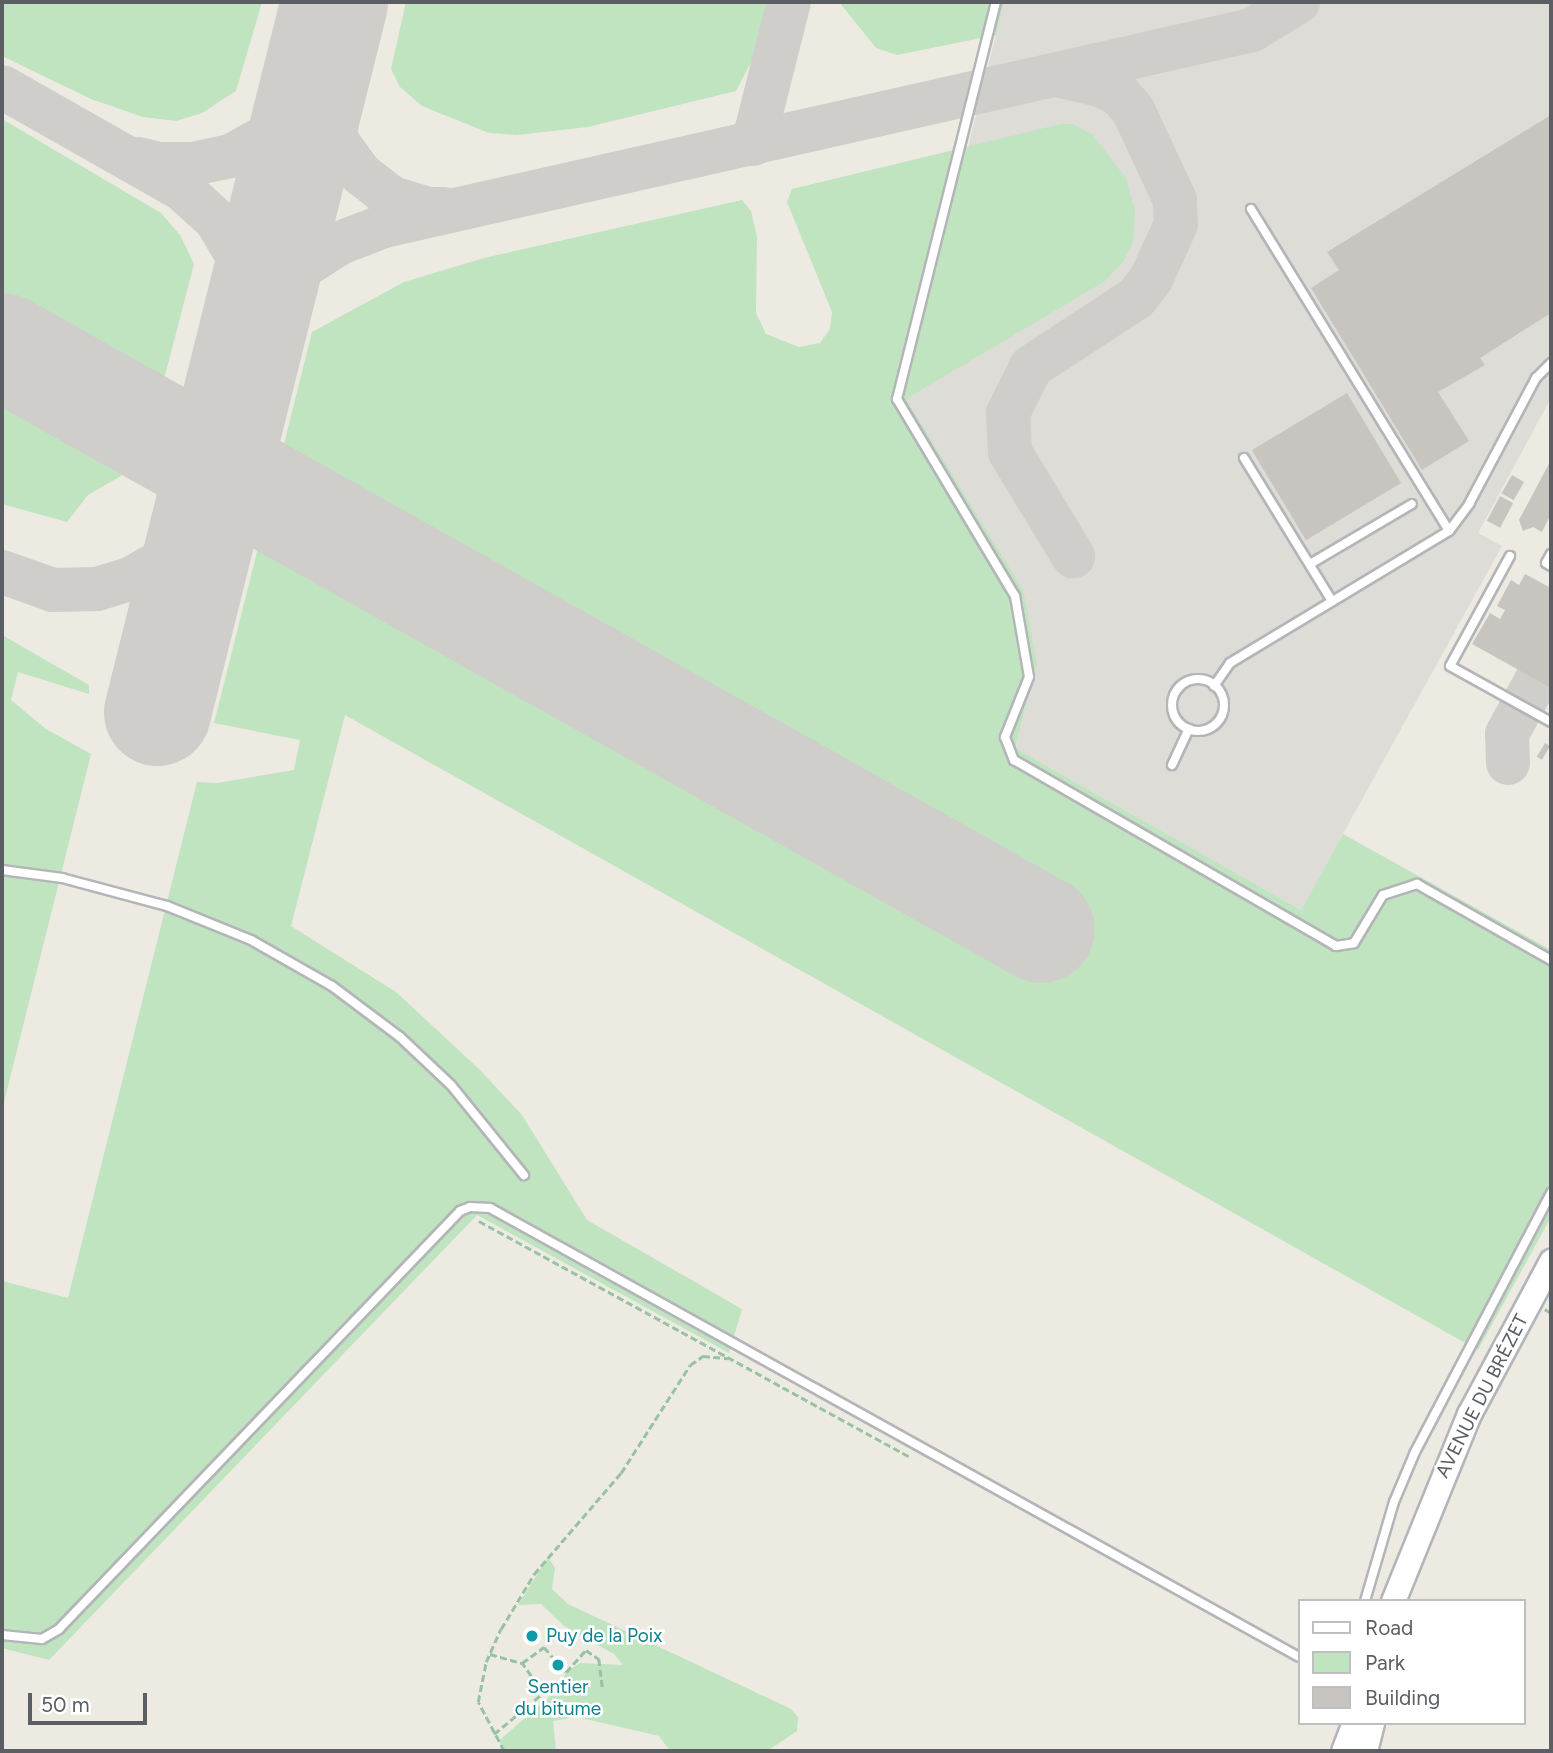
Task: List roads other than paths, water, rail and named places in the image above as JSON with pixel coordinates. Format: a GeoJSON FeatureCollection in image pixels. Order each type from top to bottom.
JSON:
{"type":"FeatureCollection","features":[{"type":"Feature","properties":{"kind":"main road","name":"AVENUE DU BRÉZET"},"geometry":{"type":"LineString","coordinates":[[1394,1599],[1469,1414],[1551,1261]]}},
{"type":"Feature","properties":{"kind":"main road","name":"AVENUE DU BRÉZET"},"geometry":{"type":"LineString","coordinates":[[1405,1599],[1419,1534]]}},
{"type":"Feature","properties":{"kind":"main road"},"geometry":{"type":"LineString","coordinates":[[1343,1751],[1353,1725]]}},
{"type":"Feature","properties":{"kind":"main road"},"geometry":{"type":"LineString","coordinates":[[1365,1751],[1372,1725]]}},
{"type":"Feature","properties":{"kind":"lane"},"geometry":{"type":"LineString","coordinates":[[996,2],[897,399],[1016,596],[1029,677],[1005,737],[1014,760],[1336,946],[1354,943],[1383,895],[1417,884],[1551,960]]}},
{"type":"Feature","properties":{"kind":"lane"},"geometry":{"type":"LineString","coordinates":[[1251,209],[1449,531]]}},
{"type":"Feature","properties":{"kind":"lane"},"geometry":{"type":"LineString","coordinates":[[1214,686],[1230,663],[1449,531],[1469,504],[1536,378],[1551,363]]}},
{"type":"Feature","properties":{"kind":"lane"},"geometry":{"type":"LineString","coordinates":[[1244,457],[1332,601]]}},
{"type":"Feature","properties":{"kind":"lane"},"geometry":{"type":"LineString","coordinates":[[1310,564],[1412,504]]}},
{"type":"Feature","properties":{"kind":"lane"},"geometry":{"type":"LineString","coordinates":[[1551,554],[1546,563],[1551,566]]}},
{"type":"Feature","properties":{"kind":"lane"},"geometry":{"type":"LineString","coordinates":[[1510,556],[1451,666],[1551,722]]}},
{"type":"Feature","properties":{"kind":"lane"},"geometry":{"type":"LineString","coordinates":[[1195,680],[1214,686],[1223,704],[1219,720],[1205,730],[1189,729],[1175,718],[1175,694],[1195,680]]}},
{"type":"Feature","properties":{"kind":"lane"},"geometry":{"type":"LineString","coordinates":[[1172,765],[1189,729]]}},
{"type":"Feature","properties":{"kind":"lane"},"geometry":{"type":"LineString","coordinates":[[2,870],[62,878],[167,906],[251,940],[332,986],[400,1037],[451,1085],[524,1175]]}},
{"type":"Feature","properties":{"kind":"lane"},"geometry":{"type":"LineString","coordinates":[[1366,1599],[1394,1502],[1415,1452],[1551,1193]]}},
{"type":"Feature","properties":{"kind":"lane"},"geometry":{"type":"LineString","coordinates":[[2,1635],[42,1639],[59,1629],[460,1212],[470,1207],[490,1208],[1298,1656]]}},
{"type":"Feature","properties":{"kind":"place","name":"Puy de la Poix"},"geometry":{"type":"Point","coordinates":[532,1636]}},
{"type":"Feature","properties":{"kind":"place","name":"Sentier du bitume"},"geometry":{"type":"Point","coordinates":[558,1665]}}]}
